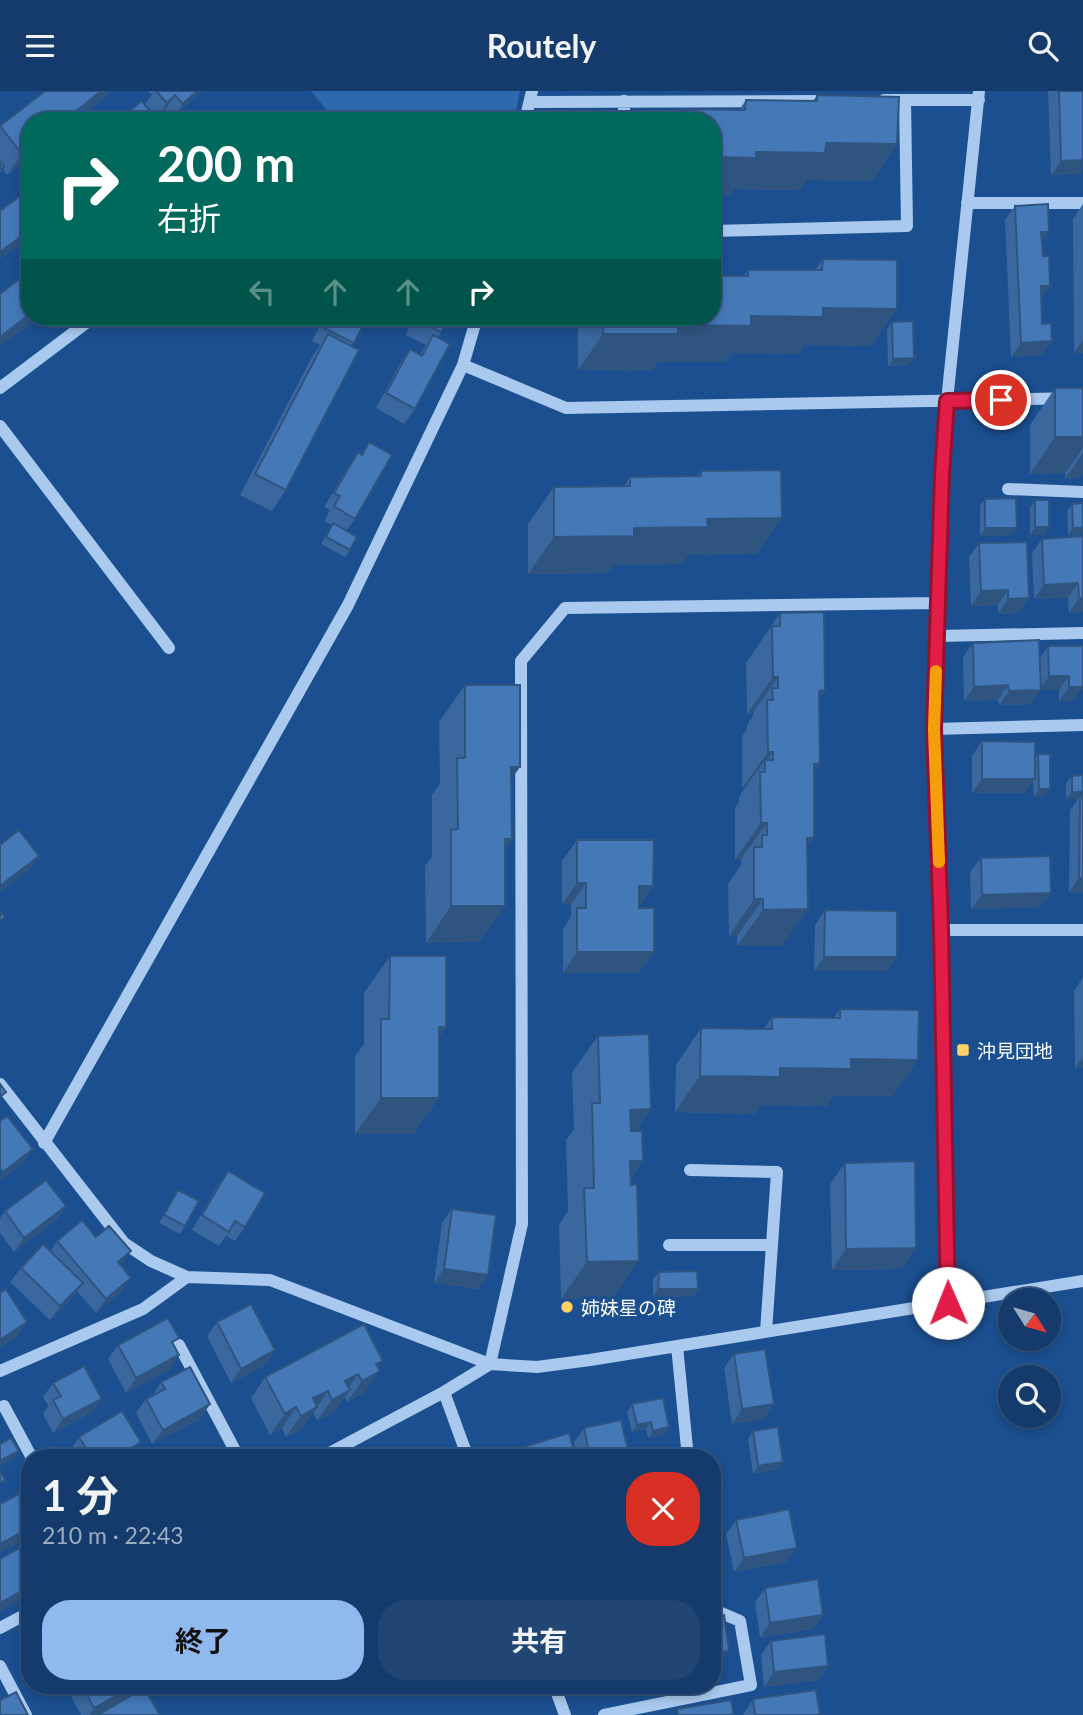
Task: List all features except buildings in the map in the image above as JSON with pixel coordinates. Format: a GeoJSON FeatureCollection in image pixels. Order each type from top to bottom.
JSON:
{"type":"FeatureCollection","features":[{"type":"Feature","properties":{"kind":"street"},"geometry":{"type":"LineString","coordinates":[[531,96],[624,101],[838,101]]}},
{"type":"Feature","properties":{"kind":"street"},"geometry":{"type":"LineString","coordinates":[[865,100],[979,96],[947,401],[934,729],[948,1303]]}},
{"type":"Feature","properties":{"kind":"street"},"geometry":{"type":"LineString","coordinates":[[721,230],[907,226],[905,100]]}},
{"type":"Feature","properties":{"kind":"street"},"geometry":{"type":"LineString","coordinates":[[624,101],[624,112]]}},
{"type":"Feature","properties":{"kind":"street"},"geometry":{"type":"LineString","coordinates":[[967,203],[1083,203]]}},
{"type":"Feature","properties":{"kind":"street"},"geometry":{"type":"LineString","coordinates":[[0,388],[82,326]]}},
{"type":"Feature","properties":{"kind":"street"},"geometry":{"type":"LineString","coordinates":[[44,1143],[348,605],[463,365],[474,326]]}},
{"type":"Feature","properties":{"kind":"street"},"geometry":{"type":"LineString","coordinates":[[463,365],[566,408],[1083,398]]}},
{"type":"Feature","properties":{"kind":"street"},"geometry":{"type":"LineString","coordinates":[[0,426],[169,648]]}},
{"type":"Feature","properties":{"kind":"street"},"geometry":{"type":"LineString","coordinates":[[1008,489],[1083,492]]}},
{"type":"Feature","properties":{"kind":"street"},"geometry":{"type":"LineString","coordinates":[[337,1449],[490,1364],[522,1224],[520,661],[565,608],[938,603]]}},
{"type":"Feature","properties":{"kind":"street"},"geometry":{"type":"LineString","coordinates":[[937,636],[1083,633]]}},
{"type":"Feature","properties":{"kind":"street"},"geometry":{"type":"LineString","coordinates":[[934,729],[1083,726]]}},
{"type":"Feature","properties":{"kind":"street"},"geometry":{"type":"LineString","coordinates":[[941,930],[1083,930]]}},
{"type":"Feature","properties":{"kind":"street"},"geometry":{"type":"LineString","coordinates":[[0,1084],[124,1243],[151,1261],[187,1277],[270,1280],[490,1364],[537,1367],[1083,1281]]}},
{"type":"Feature","properties":{"kind":"street"},"geometry":{"type":"LineString","coordinates":[[690,1170],[777,1172],[766,1332]]}},
{"type":"Feature","properties":{"kind":"street"},"geometry":{"type":"LineString","coordinates":[[669,1245],[772,1245]]}},
{"type":"Feature","properties":{"kind":"street"},"geometry":{"type":"LineString","coordinates":[[0,1371],[143,1308],[187,1277]]}},
{"type":"Feature","properties":{"kind":"street"},"geometry":{"type":"LineString","coordinates":[[179,1345],[234,1449]]}},
{"type":"Feature","properties":{"kind":"street"},"geometry":{"type":"LineString","coordinates":[[677,1346],[687,1449]]}},
{"type":"Feature","properties":{"kind":"street"},"geometry":{"type":"LineString","coordinates":[[443,1392],[465,1449]]}},
{"type":"Feature","properties":{"kind":"street"},"geometry":{"type":"LineString","coordinates":[[4,1406],[27,1449]]}},
{"type":"Feature","properties":{"kind":"street"},"geometry":{"type":"LineString","coordinates":[[721,1613],[740,1621],[751,1685],[721,1691]]}},
{"type":"Feature","properties":{"kind":"street"},"geometry":{"type":"LineString","coordinates":[[0,1628],[21,1617]]}},
{"type":"Feature","properties":{"kind":"street"},"geometry":{"type":"LineString","coordinates":[[0,1666],[26,1715]]}},
{"type":"Feature","properties":{"kind":"street"},"geometry":{"type":"LineString","coordinates":[[557,1694],[565,1715]]}},
{"type":"Feature","properties":{"kind":"street"},"geometry":{"type":"LineString","coordinates":[[604,1715],[707,1694]]}},
{"type":"Feature","properties":{"kind":"shaded area"},"geometry":{"type":"Polygon","coordinates":[[[311,91],[520,91],[516,112],[328,112],[311,91]]]}},
{"type":"Feature","properties":{"kind":"slow traffic"},"geometry":{"type":"LineString","coordinates":[[936,671],[934,729],[939,862]]}},
{"type":"Feature","properties":{"kind":"place","name":"沖見団地"},"geometry":{"type":"Point","coordinates":[963,1050]}},
{"type":"Feature","properties":{"kind":"place","name":"姉妹星の碑"},"geometry":{"type":"Point","coordinates":[567,1307]}},
{"type":"Feature","properties":{"kind":"route"},"geometry":{"type":"LineString","coordinates":[[948,1303],[934,729],[942,474],[947,401],[1001,400]]}}]}
